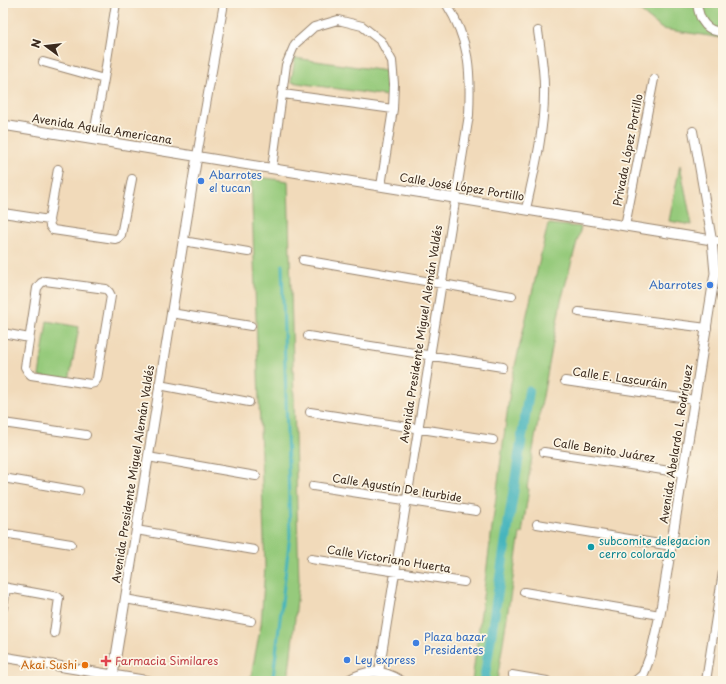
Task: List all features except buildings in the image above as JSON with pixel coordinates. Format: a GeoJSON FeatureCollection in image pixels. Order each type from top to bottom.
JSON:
{"type":"FeatureCollection","features":[{"type":"Feature","properties":{"kind":"street"},"geometry":{"type":"LineString","coordinates":[[93,139],[116,3]]}},
{"type":"Feature","properties":{"kind":"street","name":"Avenida Presidente Miguel Alemán Valdés"},"geometry":{"type":"LineString","coordinates":[[112,678],[159,385],[223,7],[230,3]]}},
{"type":"Feature","properties":{"kind":"street","name":"Avenida Presidente Miguel Alemán Valdés"},"geometry":{"type":"LineString","coordinates":[[379,672],[469,115],[470,83],[468,56],[456,18],[446,3]]}},
{"type":"Feature","properties":{"kind":"street"},"geometry":{"type":"LineString","coordinates":[[697,3],[698,14],[705,26],[715,32],[723,32]]}},
{"type":"Feature","properties":{"kind":"street"},"geometry":{"type":"LineString","coordinates":[[272,168],[286,65],[295,44],[314,27],[338,20],[362,26],[381,41],[392,62],[394,84],[393,109],[381,186]]}},
{"type":"Feature","properties":{"kind":"street"},"geometry":{"type":"LineString","coordinates":[[526,210],[535,171],[543,116],[544,71],[538,31]]}},
{"type":"Feature","properties":{"kind":"street"},"geometry":{"type":"LineString","coordinates":[[43,62],[104,79]]}},
{"type":"Feature","properties":{"kind":"street","name":"Privada López Portillo"},"geometry":{"type":"LineString","coordinates":[[625,226],[654,79]]}},
{"type":"Feature","properties":{"kind":"street"},"geometry":{"type":"LineString","coordinates":[[283,94],[393,109]]}},
{"type":"Feature","properties":{"kind":"street","name":"Avenida Aguila Americana"},"geometry":{"type":"LineString","coordinates":[[3,126],[197,156]]}},
{"type":"Feature","properties":{"kind":"street"},"geometry":{"type":"LineString","coordinates":[[694,131],[712,240]]}},
{"type":"Feature","properties":{"kind":"street","name":"Calle José López Portillo"},"geometry":{"type":"LineString","coordinates":[[197,156],[723,242]]}},
{"type":"Feature","properties":{"kind":"street"},"geometry":{"type":"LineString","coordinates":[[58,169],[49,220],[50,226],[53,230],[115,239],[121,235],[132,179]]}},
{"type":"Feature","properties":{"kind":"street"},"geometry":{"type":"LineString","coordinates":[[3,213],[49,220]]}},
{"type":"Feature","properties":{"kind":"street","name":"Avenida Abelardo L. Rodríguez"},"geometry":{"type":"LineString","coordinates":[[642,679],[651,654],[660,615],[684,474],[715,273],[712,240]]}},
{"type":"Feature","properties":{"kind":"street"},"geometry":{"type":"LineString","coordinates":[[183,241],[248,252]]}},
{"type":"Feature","properties":{"kind":"street"},"geometry":{"type":"LineString","coordinates":[[302,260],[512,296]]}},
{"type":"Feature","properties":{"kind":"street"},"geometry":{"type":"LineString","coordinates":[[45,281],[106,289],[110,292],[111,296],[97,379],[94,383],[90,384],[32,375],[25,367],[29,338],[37,288],[41,283],[45,281]]}},
{"type":"Feature","properties":{"kind":"street"},"geometry":{"type":"LineString","coordinates":[[579,312],[707,328]]}},
{"type":"Feature","properties":{"kind":"street"},"geometry":{"type":"LineString","coordinates":[[171,313],[251,326]]}},
{"type":"Feature","properties":{"kind":"street"},"geometry":{"type":"LineString","coordinates":[[3,334],[29,338]]}},
{"type":"Feature","properties":{"kind":"street"},"geometry":{"type":"LineString","coordinates":[[308,336],[502,367]]}},
{"type":"Feature","properties":{"kind":"street","name":"Calle E. Lascuráin"},"geometry":{"type":"LineString","coordinates":[[564,381],[695,400]]}},
{"type":"Feature","properties":{"kind":"street"},"geometry":{"type":"LineString","coordinates":[[159,385],[249,402]]}},
{"type":"Feature","properties":{"kind":"street"},"geometry":{"type":"LineString","coordinates":[[310,412],[493,440]]}},
{"type":"Feature","properties":{"kind":"street"},"geometry":{"type":"LineString","coordinates":[[3,423],[86,435]]}},
{"type":"Feature","properties":{"kind":"street","name":"Calle Benito Juárez"},"geometry":{"type":"LineString","coordinates":[[544,452],[684,474]]}},
{"type":"Feature","properties":{"kind":"street"},"geometry":{"type":"LineString","coordinates":[[148,457],[256,476]]}},
{"type":"Feature","properties":{"kind":"street"},"geometry":{"type":"LineString","coordinates":[[3,478],[79,491]]}},
{"type":"Feature","properties":{"kind":"street","name":"Calle Agustín De Iturbide"},"geometry":{"type":"LineString","coordinates":[[313,486],[476,512]]}},
{"type":"Feature","properties":{"kind":"street"},"geometry":{"type":"LineString","coordinates":[[537,524],[672,546]]}},
{"type":"Feature","properties":{"kind":"street"},"geometry":{"type":"LineString","coordinates":[[136,530],[254,550]]}},
{"type":"Feature","properties":{"kind":"street"},"geometry":{"type":"LineString","coordinates":[[3,533],[71,544]]}},
{"type":"Feature","properties":{"kind":"street","name":"Calle Victoriano Huerta"},"geometry":{"type":"LineString","coordinates":[[311,559],[464,582]]}},
{"type":"Feature","properties":{"kind":"street"},"geometry":{"type":"LineString","coordinates":[[706,681],[723,572]]}},
{"type":"Feature","properties":{"kind":"street"},"geometry":{"type":"LineString","coordinates":[[3,608],[4,588],[58,597],[54,633]]}},
{"type":"Feature","properties":{"kind":"street"},"geometry":{"type":"LineString","coordinates":[[524,592],[660,615]]}},
{"type":"Feature","properties":{"kind":"street"},"geometry":{"type":"LineString","coordinates":[[125,600],[251,621]]}},
{"type":"Feature","properties":{"kind":"street"},"geometry":{"type":"LineString","coordinates":[[3,657],[112,678],[149,681]]}},
{"type":"Feature","properties":{"kind":"street"},"geometry":{"type":"LineString","coordinates":[[347,681],[362,674],[379,672],[391,675],[401,681]]}},
{"type":"Feature","properties":{"kind":"street"},"geometry":{"type":"LineString","coordinates":[[512,675],[547,681]]}},
{"type":"Feature","properties":{"kind":"green space"},"geometry":{"type":"Polygon","coordinates":[[[641,3],[723,3],[723,38],[662,29],[639,10],[641,3]]]}},
{"type":"Feature","properties":{"kind":"green space"},"geometry":{"type":"Polygon","coordinates":[[[295,58],[386,71],[387,96],[291,82],[295,58]]]}},
{"type":"Feature","properties":{"kind":"green space"},"geometry":{"type":"Polygon","coordinates":[[[680,165],[692,225],[669,221],[680,165]]]}},
{"type":"Feature","properties":{"kind":"green space"},"geometry":{"type":"Polygon","coordinates":[[[251,176],[288,181],[299,582],[288,681],[250,681],[261,625],[265,567],[251,176]]]}},
{"type":"Feature","properties":{"kind":"green space"},"geometry":{"type":"Polygon","coordinates":[[[548,224],[581,227],[561,301],[535,438],[527,488],[529,489],[522,533],[520,533],[497,681],[472,681],[511,383],[548,224]]]}},
{"type":"Feature","properties":{"kind":"green space"},"geometry":{"type":"Polygon","coordinates":[[[47,321],[79,327],[69,381],[39,376],[47,321]]]}},
{"type":"Feature","properties":{"kind":"green space"},"geometry":{"type":"Polygon","coordinates":[[[376,676],[392,681],[356,681],[363,678],[376,676]]]}},
{"type":"Feature","properties":{"kind":"waterway"},"geometry":{"type":"LineString","coordinates":[[273,678],[290,535],[282,265]]}},
{"type":"Feature","properties":{"kind":"waterway"},"geometry":{"type":"LineString","coordinates":[[484,681],[529,391]]}},
{"type":"Feature","properties":{"kind":"place","name":"Abarrotes el tucan"},"geometry":{"type":"Point","coordinates":[201,181]}},
{"type":"Feature","properties":{"kind":"place","name":"Abarrotes"},"geometry":{"type":"Point","coordinates":[710,285]}},
{"type":"Feature","properties":{"kind":"place","name":"subcomite delegacion cerro colorado"},"geometry":{"type":"Point","coordinates":[591,547]}},
{"type":"Feature","properties":{"kind":"place","name":"Plaza bazar Presidentes"},"geometry":{"type":"Point","coordinates":[416,643]}},
{"type":"Feature","properties":{"kind":"place","name":"Ley express"},"geometry":{"type":"Point","coordinates":[347,660]}},
{"type":"Feature","properties":{"kind":"place","name":"Farmacia Similares"},"geometry":{"type":"Point","coordinates":[106,661]}},
{"type":"Feature","properties":{"kind":"place","name":"Akai Sushi"},"geometry":{"type":"Point","coordinates":[85,665]}}]}
